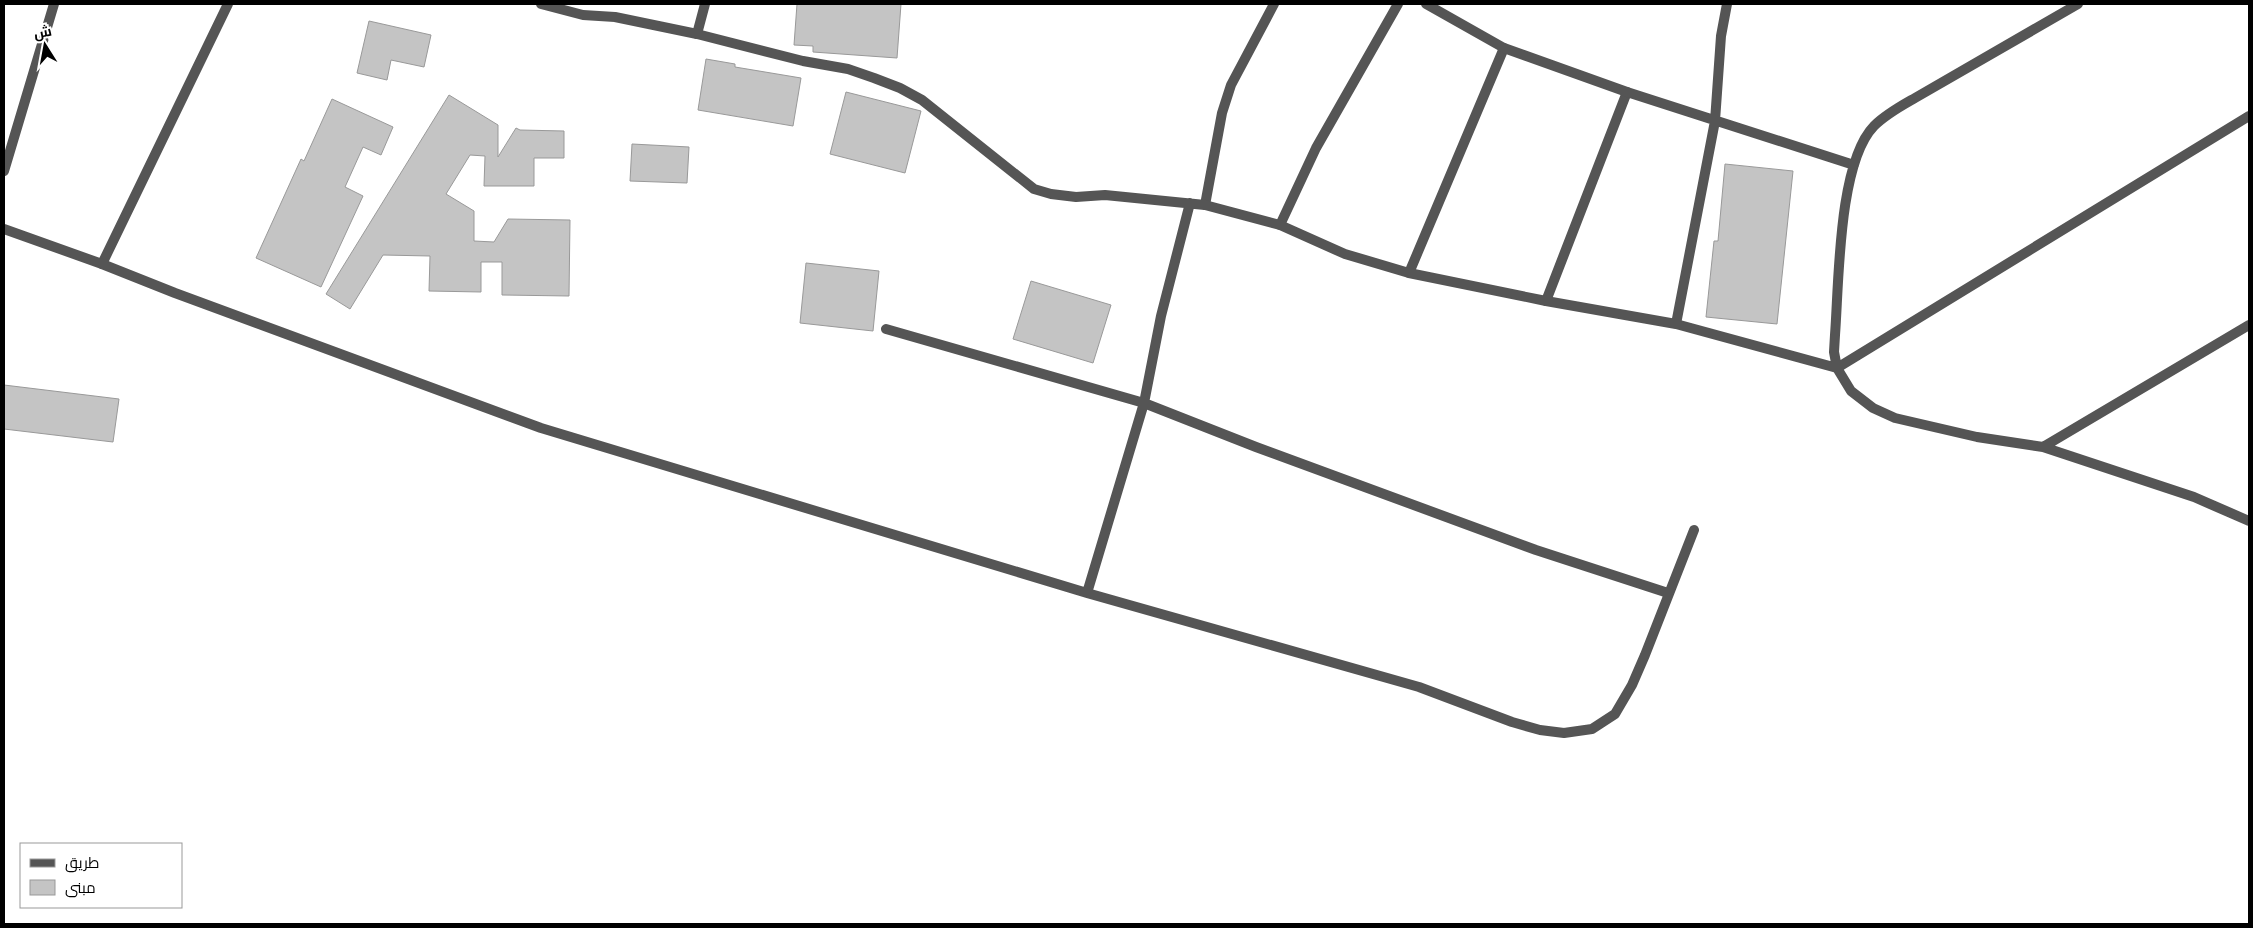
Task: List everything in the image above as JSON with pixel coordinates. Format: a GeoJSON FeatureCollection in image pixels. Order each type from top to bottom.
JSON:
{"type":"FeatureCollection","features":[{"type":"Feature","properties":{"kind":"street"},"geometry":{"type":"LineString","coordinates":[[4,171],[54,4]]}},
{"type":"Feature","properties":{"kind":"street"},"geometry":{"type":"LineString","coordinates":[[102,264],[228,4]]}},
{"type":"Feature","properties":{"kind":"street"},"geometry":{"type":"LineString","coordinates":[[542,4],[583,15],[615,17],[698,34],[804,61],[848,69],[900,88],[922,100],[1034,189],[1051,194],[1076,197],[1105,195],[1206,205],[1280,224],[1345,254],[1409,273],[1546,302],[1676,324],[1838,368],[2249,116]]}},
{"type":"Feature","properties":{"kind":"street"},"geometry":{"type":"LineString","coordinates":[[698,34],[705,4]]}},
{"type":"Feature","properties":{"kind":"street"},"geometry":{"type":"LineString","coordinates":[[1206,205],[1222,114],[1231,85],[1274,4]]}},
{"type":"Feature","properties":{"kind":"street"},"geometry":{"type":"LineString","coordinates":[[1280,224],[1316,148],[1398,4]]}},
{"type":"Feature","properties":{"kind":"street"},"geometry":{"type":"LineString","coordinates":[[1426,4],[1504,48],[1627,92],[1854,165]]}},
{"type":"Feature","properties":{"kind":"street"},"geometry":{"type":"LineString","coordinates":[[1676,324],[1716,121],[1721,36],[1727,4]]}},
{"type":"Feature","properties":{"kind":"street"},"geometry":{"type":"LineString","coordinates":[[2078,4],[1889,114],[1873,127],[1863,143],[1846,192],[1834,352],[1838,368],[1851,391],[1873,408],[1895,418],[1977,436],[2043,447],[2194,496],[2249,521]]}},
{"type":"Feature","properties":{"kind":"street"},"geometry":{"type":"LineString","coordinates":[[1409,273],[1504,48]]}},
{"type":"Feature","properties":{"kind":"street"},"geometry":{"type":"LineString","coordinates":[[1546,302],[1627,92]]}},
{"type":"Feature","properties":{"kind":"street"},"geometry":{"type":"LineString","coordinates":[[1087,593],[1144,403],[1161,316],[1190,203]]}},
{"type":"Feature","properties":{"kind":"street"},"geometry":{"type":"LineString","coordinates":[[4,229],[541,428],[1087,593],[1419,687],[1512,722],[1540,730],[1564,733],[1592,729],[1614,714],[1632,685],[1694,530]]}},
{"type":"Feature","properties":{"kind":"street"},"geometry":{"type":"LineString","coordinates":[[2043,447],[2249,325]]}},
{"type":"Feature","properties":{"kind":"street"},"geometry":{"type":"LineString","coordinates":[[886,330],[1144,403],[1256,447],[1536,550],[1668,593]]}},
{"type":"Feature","properties":{"kind":"building"},"geometry":{"type":"Polygon","coordinates":[[[797,4],[901,4],[897,58],[813,52],[813,46],[794,45],[797,4]]]}},
{"type":"Feature","properties":{"kind":"building"},"geometry":{"type":"Polygon","coordinates":[[[369,21],[431,35],[424,67],[391,60],[387,80],[357,73],[369,21]]]}},
{"type":"Feature","properties":{"kind":"building"},"geometry":{"type":"Polygon","coordinates":[[[706,59],[735,64],[735,67],[801,78],[793,126],[698,110],[706,59]]]}},
{"type":"Feature","properties":{"kind":"building"},"geometry":{"type":"Polygon","coordinates":[[[846,92],[921,111],[905,173],[830,154],[846,92]]]}},
{"type":"Feature","properties":{"kind":"building"},"geometry":{"type":"Polygon","coordinates":[[[449,95],[498,125],[498,157],[516,128],[520,130],[564,131],[564,158],[534,158],[534,186],[484,186],[485,156],[470,155],[446,194],[474,211],[474,241],[494,242],[508,219],[570,220],[569,296],[502,295],[502,262],[481,262],[481,292],[429,291],[430,256],[383,255],[350,309],[326,294],[449,95]]]}},
{"type":"Feature","properties":{"kind":"building"},"geometry":{"type":"Polygon","coordinates":[[[332,99],[393,127],[381,155],[363,147],[345,187],[363,196],[321,287],[256,258],[301,159],[304,161],[332,99]]]}},
{"type":"Feature","properties":{"kind":"building"},"geometry":{"type":"Polygon","coordinates":[[[632,144],[689,147],[687,183],[630,181],[632,144]]]}},
{"type":"Feature","properties":{"kind":"building"},"geometry":{"type":"Polygon","coordinates":[[[1725,164],[1793,171],[1777,324],[1706,317],[1714,241],[1718,241],[1725,164]]]}},
{"type":"Feature","properties":{"kind":"building"},"geometry":{"type":"Polygon","coordinates":[[[806,263],[879,271],[873,331],[800,323],[806,263]]]}},
{"type":"Feature","properties":{"kind":"building"},"geometry":{"type":"Polygon","coordinates":[[[1031,281],[1111,305],[1093,363],[1013,339],[1031,281]]]}},
{"type":"Feature","properties":{"kind":"building"},"geometry":{"type":"Polygon","coordinates":[[[4,385],[119,399],[113,442],[4,429],[4,385]]]}}]}
